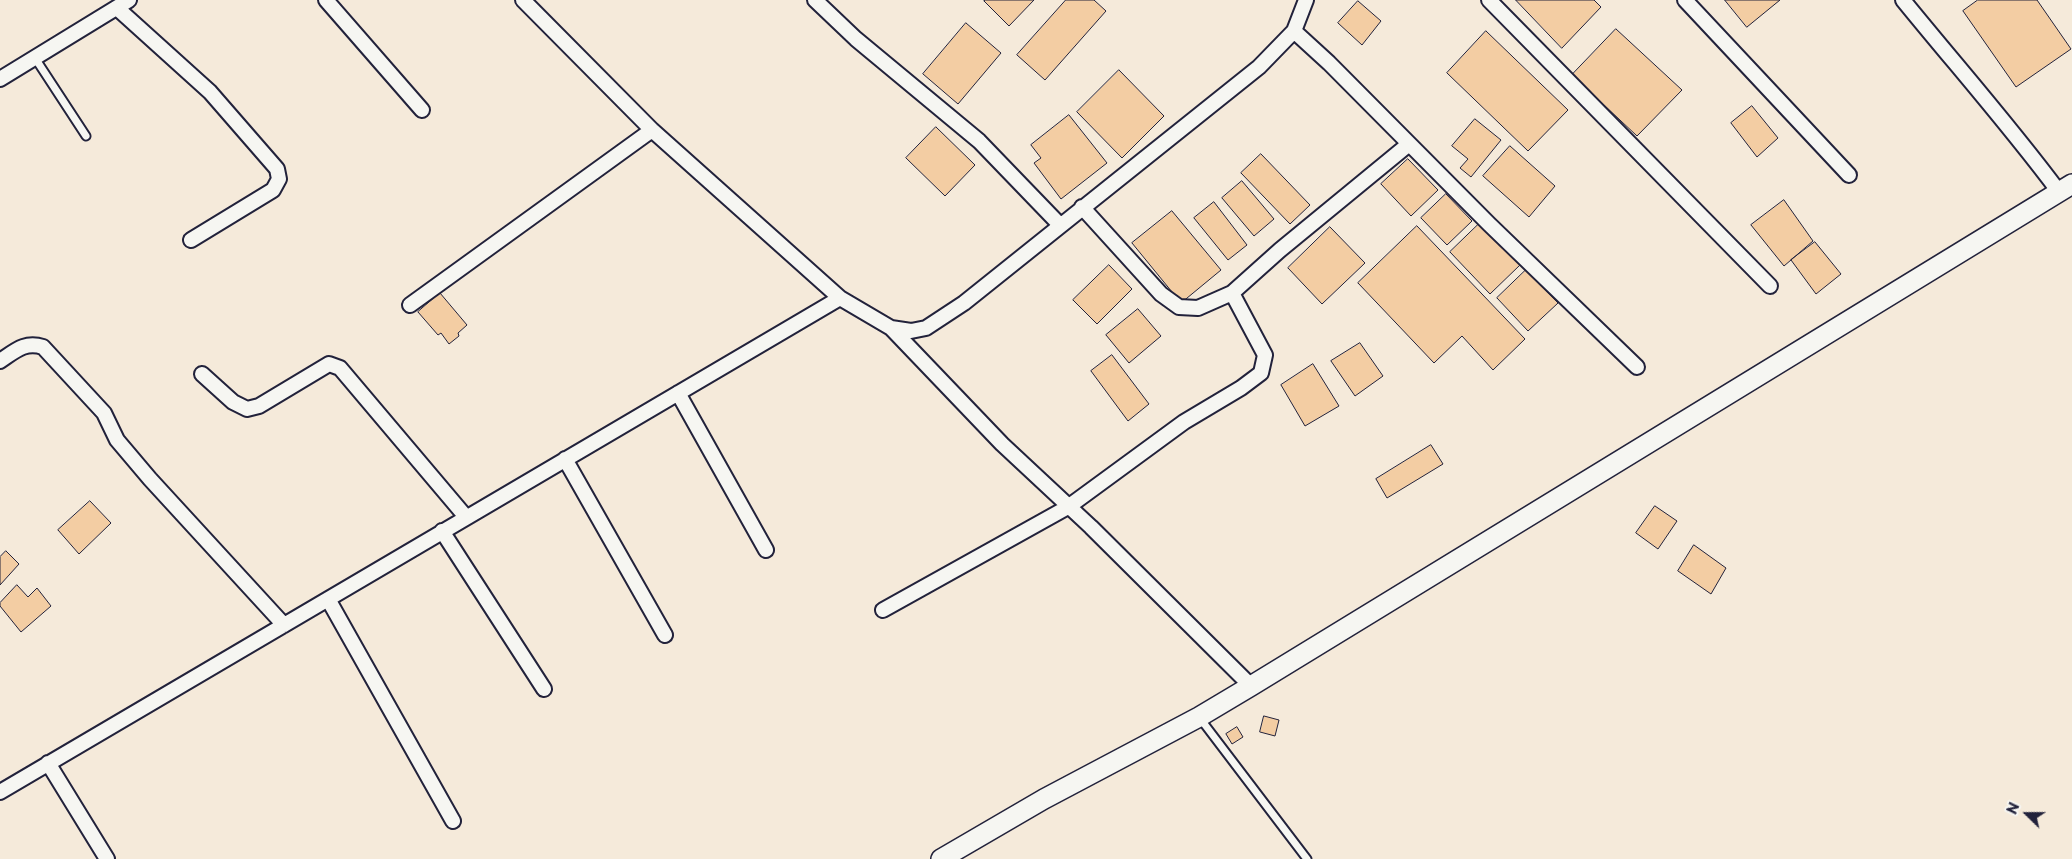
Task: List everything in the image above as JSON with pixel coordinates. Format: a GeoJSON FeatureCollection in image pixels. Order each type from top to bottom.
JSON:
{"type":"FeatureCollection","features":[{"type":"Feature","properties":{"kind":"street"},"geometry":{"type":"LineString","coordinates":[[0,79],[130,0]]}},
{"type":"Feature","properties":{"kind":"street"},"geometry":{"type":"LineString","coordinates":[[326,0],[422,110]]}},
{"type":"Feature","properties":{"kind":"street"},"geometry":{"type":"LineString","coordinates":[[523,0],[652,130],[840,298],[891,328],[1002,444],[1252,686]]}},
{"type":"Feature","properties":{"kind":"street"},"geometry":{"type":"LineString","coordinates":[[815,0],[856,39],[979,140],[1060,225]]}},
{"type":"Feature","properties":{"kind":"street"},"geometry":{"type":"LineString","coordinates":[[891,328],[911,331],[926,328],[964,303],[1259,68],[1294,31],[1306,0]]}},
{"type":"Feature","properties":{"kind":"street"},"geometry":{"type":"LineString","coordinates":[[1489,0],[1770,286]]}},
{"type":"Feature","properties":{"kind":"street"},"geometry":{"type":"LineString","coordinates":[[1685,0],[1849,175]]}},
{"type":"Feature","properties":{"kind":"street"},"geometry":{"type":"LineString","coordinates":[[942,859],[1044,800],[1199,717],[1252,686],[2065,188],[1975,89],[1903,0]]}},
{"type":"Feature","properties":{"kind":"street"},"geometry":{"type":"LineString","coordinates":[[117,8],[210,92],[277,168],[279,179],[273,190],[191,240]]}},
{"type":"Feature","properties":{"kind":"street"},"geometry":{"type":"LineString","coordinates":[[1294,31],[1329,63],[1409,144],[1637,366]]}},
{"type":"Feature","properties":{"kind":"street"},"geometry":{"type":"LineString","coordinates":[[410,306],[652,130]]}},
{"type":"Feature","properties":{"kind":"street"},"geometry":{"type":"LineString","coordinates":[[1082,208],[1160,294],[1180,308],[1198,308],[1232,293],[1315,221],[1409,144]]}},
{"type":"Feature","properties":{"kind":"street"},"geometry":{"type":"LineString","coordinates":[[883,610],[1068,506],[1184,422],[1241,388],[1261,373],[1266,355],[1232,293]]}},
{"type":"Feature","properties":{"kind":"street"},"geometry":{"type":"LineString","coordinates":[[0,792],[840,298]]}},
{"type":"Feature","properties":{"kind":"street"},"geometry":{"type":"LineString","coordinates":[[0,361],[25,345],[34,344],[43,347],[104,413],[117,440],[150,479],[284,625]]}},
{"type":"Feature","properties":{"kind":"street"},"geometry":{"type":"LineString","coordinates":[[202,374],[233,402],[247,410],[259,406],[329,364],[340,368],[466,517]]}},
{"type":"Feature","properties":{"kind":"street"},"geometry":{"type":"LineString","coordinates":[[678,393],[766,550]]}},
{"type":"Feature","properties":{"kind":"street"},"geometry":{"type":"LineString","coordinates":[[565,459],[665,635]]}},
{"type":"Feature","properties":{"kind":"street"},"geometry":{"type":"LineString","coordinates":[[442,531],[544,689]]}},
{"type":"Feature","properties":{"kind":"street"},"geometry":{"type":"LineString","coordinates":[[328,599],[453,821]]}},
{"type":"Feature","properties":{"kind":"street"},"geometry":{"type":"LineString","coordinates":[[48,763],[107,859]]}},
{"type":"Feature","properties":{"kind":"lane"},"geometry":{"type":"LineString","coordinates":[[34,58],[86,136]]}},
{"type":"Feature","properties":{"kind":"lane"},"geometry":{"type":"LineString","coordinates":[[1199,717],[1308,859]]}},
{"type":"Feature","properties":{"kind":"building"},"geometry":{"type":"Polygon","coordinates":[[[1034,0],[1009,26],[984,1],[1034,0]]]}},
{"type":"Feature","properties":{"kind":"building"},"geometry":{"type":"Polygon","coordinates":[[[1066,0],[1094,0],[1106,11],[1045,80],[1017,55],[1066,0]]]}},
{"type":"Feature","properties":{"kind":"building"},"geometry":{"type":"Polygon","coordinates":[[[1516,0],[1594,0],[1601,7],[1562,48],[1516,0]]]}},
{"type":"Feature","properties":{"kind":"building"},"geometry":{"type":"Polygon","coordinates":[[[1725,0],[1780,0],[1747,27],[1725,0]]]}},
{"type":"Feature","properties":{"kind":"building"},"geometry":{"type":"Polygon","coordinates":[[[1978,0],[2037,0],[2071,49],[2016,87],[1963,11],[1978,0]]]}},
{"type":"Feature","properties":{"kind":"building"},"geometry":{"type":"Polygon","coordinates":[[[1358,1],[1381,21],[1362,45],[1338,23],[1358,1]]]}},
{"type":"Feature","properties":{"kind":"building"},"geometry":{"type":"Polygon","coordinates":[[[966,23],[1001,53],[958,104],[923,74],[966,23]]]}},
{"type":"Feature","properties":{"kind":"building"},"geometry":{"type":"Polygon","coordinates":[[[1616,29],[1682,90],[1637,136],[1572,75],[1616,29]]]}},
{"type":"Feature","properties":{"kind":"building"},"geometry":{"type":"Polygon","coordinates":[[[1486,31],[1568,110],[1528,151],[1447,73],[1486,31]]]}},
{"type":"Feature","properties":{"kind":"building"},"geometry":{"type":"Polygon","coordinates":[[[1119,70],[1164,116],[1122,158],[1077,112],[1119,70]]]}},
{"type":"Feature","properties":{"kind":"building"},"geometry":{"type":"Polygon","coordinates":[[[1752,106],[1778,138],[1757,157],[1731,123],[1752,106]]]}},
{"type":"Feature","properties":{"kind":"building"},"geometry":{"type":"Polygon","coordinates":[[[1069,115],[1107,163],[1061,199],[1034,163],[1041,158],[1031,145],[1069,115]]]}},
{"type":"Feature","properties":{"kind":"building"},"geometry":{"type":"Polygon","coordinates":[[[1475,119],[1501,140],[1471,177],[1460,168],[1468,159],[1452,146],[1475,119]]]}},
{"type":"Feature","properties":{"kind":"building"},"geometry":{"type":"Polygon","coordinates":[[[936,127],[975,165],[945,196],[906,158],[936,127]]]}},
{"type":"Feature","properties":{"kind":"building"},"geometry":{"type":"Polygon","coordinates":[[[1510,146],[1555,186],[1529,217],[1483,176],[1510,146]]]}},
{"type":"Feature","properties":{"kind":"building"},"geometry":{"type":"Polygon","coordinates":[[[1261,154],[1310,205],[1290,224],[1241,173],[1261,154]]]}},
{"type":"Feature","properties":{"kind":"building"},"geometry":{"type":"Polygon","coordinates":[[[1408,159],[1438,190],[1411,216],[1381,184],[1408,159]]]}},
{"type":"Feature","properties":{"kind":"building"},"geometry":{"type":"Polygon","coordinates":[[[1242,181],[1274,219],[1254,236],[1222,198],[1242,181]]]}},
{"type":"Feature","properties":{"kind":"building"},"geometry":{"type":"Polygon","coordinates":[[[1446,194],[1472,221],[1447,245],[1421,218],[1446,194]]]}},
{"type":"Feature","properties":{"kind":"building"},"geometry":{"type":"Polygon","coordinates":[[[1784,200],[1813,241],[1784,266],[1751,225],[1784,200]]]}},
{"type":"Feature","properties":{"kind":"building"},"geometry":{"type":"Polygon","coordinates":[[[1214,202],[1247,245],[1228,260],[1194,218],[1214,202]]]}},
{"type":"Feature","properties":{"kind":"building"},"geometry":{"type":"Polygon","coordinates":[[[1172,211],[1221,270],[1181,303],[1132,243],[1172,211]]]}},
{"type":"Feature","properties":{"kind":"building"},"geometry":{"type":"Polygon","coordinates":[[[1480,223],[1520,265],[1490,294],[1450,252],[1480,223]]]}},
{"type":"Feature","properties":{"kind":"building"},"geometry":{"type":"Polygon","coordinates":[[[1417,226],[1525,339],[1493,370],[1462,336],[1434,363],[1358,283],[1417,226]]]}},
{"type":"Feature","properties":{"kind":"building"},"geometry":{"type":"Polygon","coordinates":[[[1330,227],[1365,263],[1322,304],[1288,268],[1330,227]]]}},
{"type":"Feature","properties":{"kind":"building"},"geometry":{"type":"Polygon","coordinates":[[[1815,242],[1841,274],[1816,294],[1791,260],[1815,242]]]}},
{"type":"Feature","properties":{"kind":"building"},"geometry":{"type":"Polygon","coordinates":[[[1109,265],[1132,289],[1097,324],[1073,300],[1109,265]]]}},
{"type":"Feature","properties":{"kind":"building"},"geometry":{"type":"Polygon","coordinates":[[[1526,270],[1558,303],[1528,331],[1497,298],[1526,270]]]}},
{"type":"Feature","properties":{"kind":"building"},"geometry":{"type":"Polygon","coordinates":[[[440,293],[467,325],[458,333],[459,336],[449,344],[441,333],[438,335],[418,312],[440,293]]]}},
{"type":"Feature","properties":{"kind":"building"},"geometry":{"type":"Polygon","coordinates":[[[1138,309],[1161,336],[1129,363],[1106,335],[1138,309]]]}},
{"type":"Feature","properties":{"kind":"building"},"geometry":{"type":"Polygon","coordinates":[[[1360,343],[1383,376],[1355,396],[1331,361],[1360,343]]]}},
{"type":"Feature","properties":{"kind":"building"},"geometry":{"type":"Polygon","coordinates":[[[1112,355],[1149,404],[1128,421],[1091,371],[1112,355]]]}},
{"type":"Feature","properties":{"kind":"building"},"geometry":{"type":"Polygon","coordinates":[[[1313,364],[1339,406],[1305,426],[1281,385],[1313,364]]]}},
{"type":"Feature","properties":{"kind":"building"},"geometry":{"type":"Polygon","coordinates":[[[1431,445],[1443,464],[1387,498],[1376,479],[1431,445]]]}},
{"type":"Feature","properties":{"kind":"building"},"geometry":{"type":"Polygon","coordinates":[[[90,501],[111,523],[79,554],[58,530],[90,501]]]}},
{"type":"Feature","properties":{"kind":"building"},"geometry":{"type":"Polygon","coordinates":[[[1655,506],[1677,521],[1658,549],[1636,533],[1655,506]]]}},
{"type":"Feature","properties":{"kind":"building"},"geometry":{"type":"Polygon","coordinates":[[[1694,545],[1726,568],[1711,594],[1678,571],[1694,545]]]}},
{"type":"Feature","properties":{"kind":"building"},"geometry":{"type":"Polygon","coordinates":[[[6,551],[19,564],[0,585],[0,557],[6,551]]]}},
{"type":"Feature","properties":{"kind":"building"},"geometry":{"type":"Polygon","coordinates":[[[17,585],[28,597],[37,588],[51,606],[21,632],[0,606],[0,603],[17,585]]]}},
{"type":"Feature","properties":{"kind":"building"},"geometry":{"type":"Polygon","coordinates":[[[1264,716],[1279,720],[1275,736],[1260,732],[1264,716]]]}},
{"type":"Feature","properties":{"kind":"building"},"geometry":{"type":"Polygon","coordinates":[[[1237,727],[1243,737],[1232,744],[1226,734],[1237,727]]]}}]}
